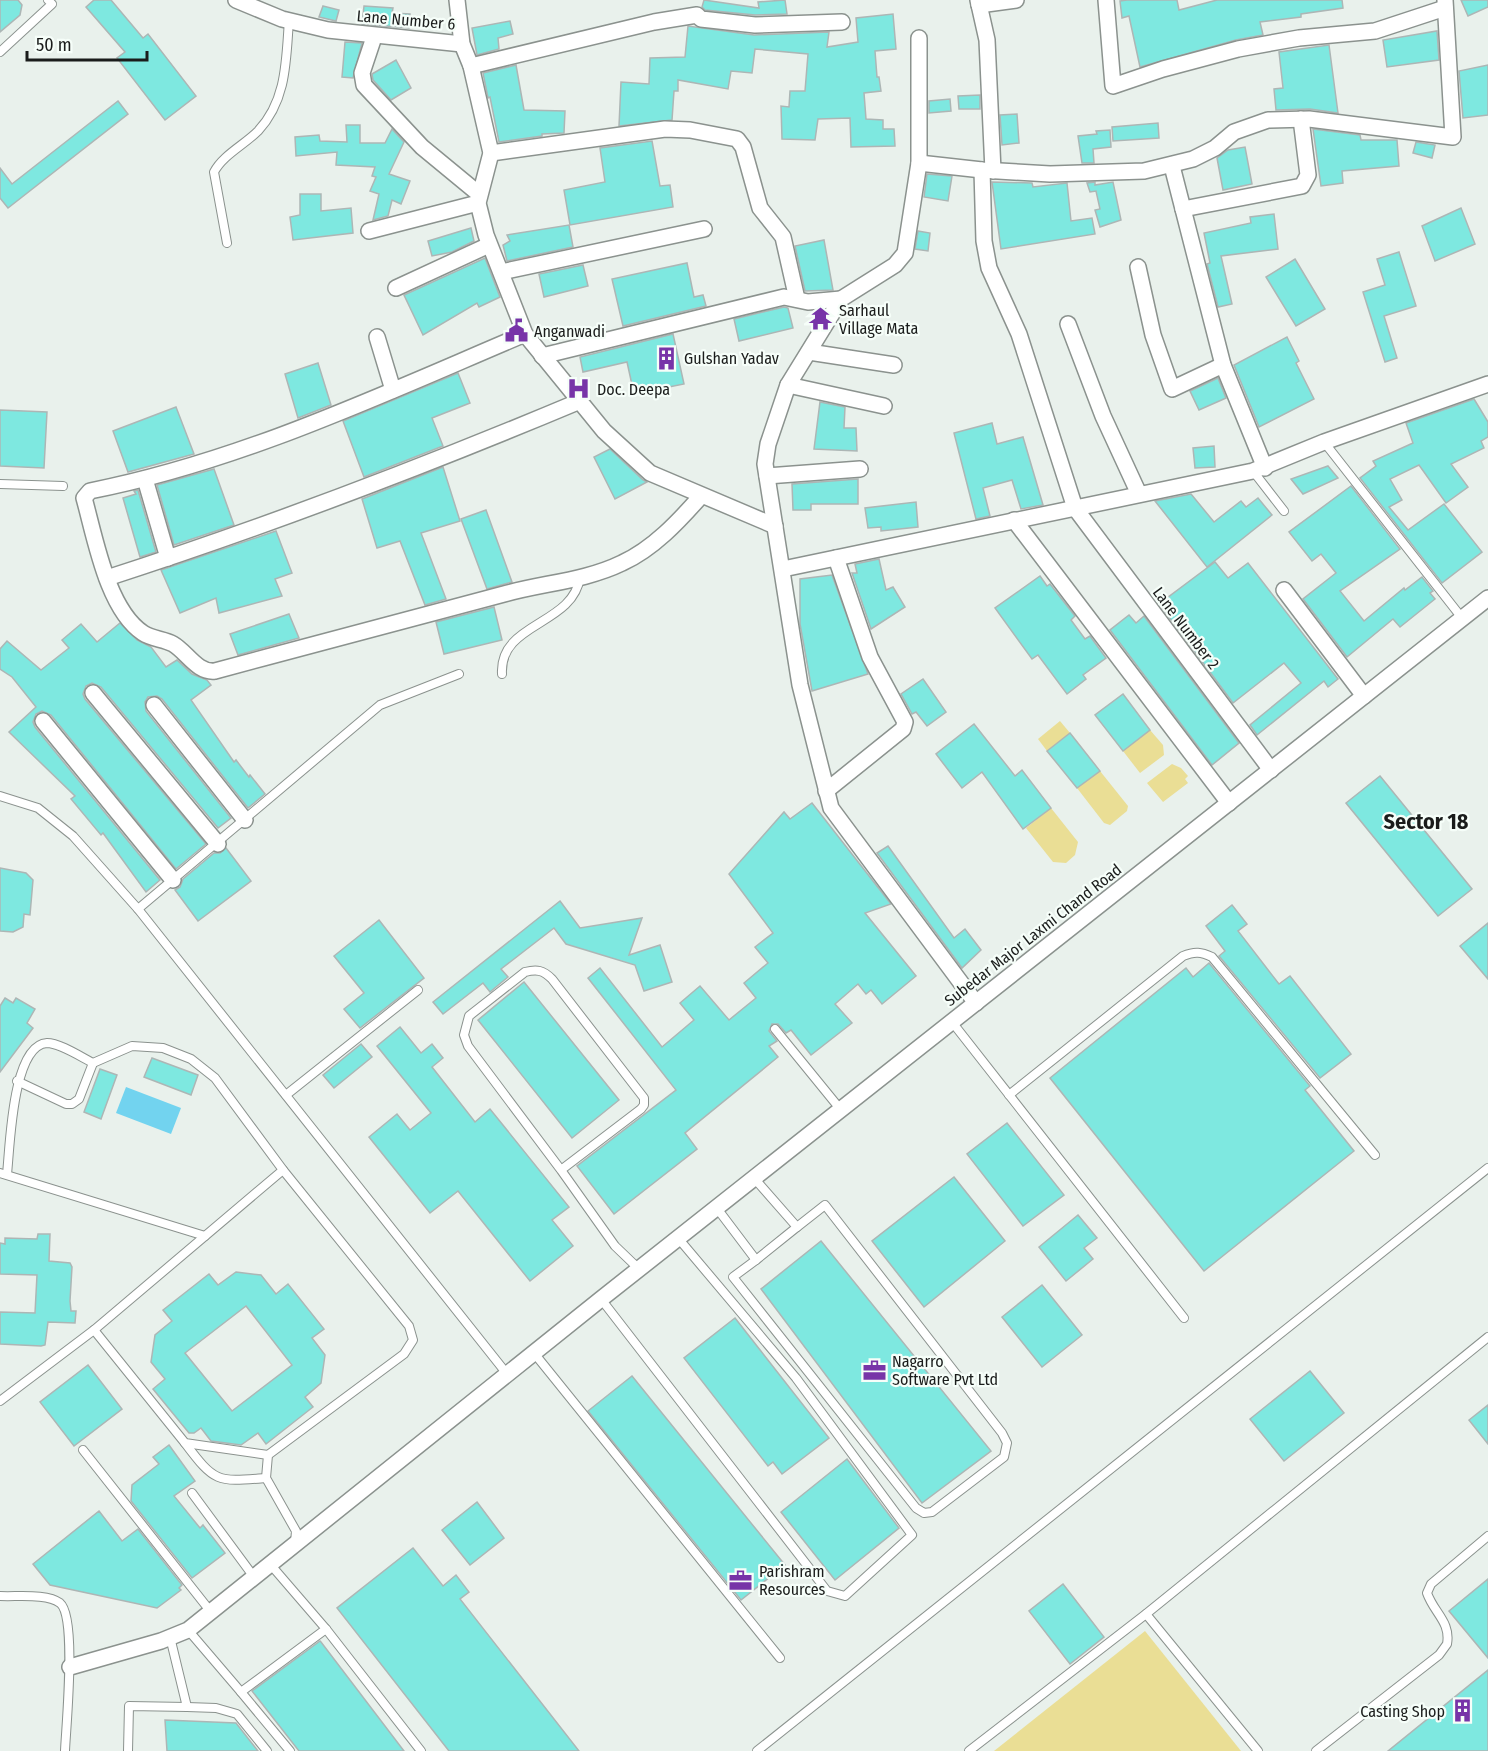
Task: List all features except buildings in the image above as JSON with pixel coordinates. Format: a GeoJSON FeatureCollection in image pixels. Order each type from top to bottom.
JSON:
{"type":"FeatureCollection","features":[{"type":"Feature","properties":{"kind":"street","name":"Lane Number 6"},"geometry":{"type":"LineString","coordinates":[[236,0],[289,20],[328,30],[374,37],[462,44],[457,0]]}},
{"type":"Feature","properties":{"kind":"street"},"geometry":{"type":"LineString","coordinates":[[697,15],[702,0]]}},
{"type":"Feature","properties":{"kind":"street"},"geometry":{"type":"LineString","coordinates":[[979,2],[1016,0]]}},
{"type":"Feature","properties":{"kind":"street"},"geometry":{"type":"LineString","coordinates":[[919,163],[987,171],[1050,174],[1144,171],[1172,166],[1215,148],[1234,132],[1252,123],[1268,120],[1301,119],[1368,125],[1453,137],[1445,4],[1375,31],[1299,38],[1238,50],[1163,69],[1113,86],[1106,0]]}},
{"type":"Feature","properties":{"kind":"street","name":"Lane Number 2"},"geometry":{"type":"LineString","coordinates":[[979,2],[987,40],[987,171],[984,241],[989,268],[1019,334],[1075,507],[1271,770]]}},
{"type":"Feature","properties":{"kind":"street"},"geometry":{"type":"LineString","coordinates":[[471,66],[654,22],[697,15]]}},
{"type":"Feature","properties":{"kind":"street"},"geometry":{"type":"LineString","coordinates":[[697,15],[701,19],[755,25],[842,22]]}},
{"type":"Feature","properties":{"kind":"street"},"geometry":{"type":"LineString","coordinates":[[374,37],[362,73],[364,86],[422,147],[478,198]]}},
{"type":"Feature","properties":{"kind":"street"},"geometry":{"type":"LineString","coordinates":[[542,356],[762,301],[784,297],[808,302],[841,298],[895,265],[905,253],[919,163],[919,38]]}},
{"type":"Feature","properties":{"kind":"street"},"geometry":{"type":"LineString","coordinates":[[462,44],[471,66],[491,153],[478,198],[489,245],[525,334],[604,431],[650,473],[775,526]]}},
{"type":"Feature","properties":{"kind":"street"},"geometry":{"type":"LineString","coordinates":[[1183,209],[1302,186],[1308,175],[1301,119]]}},
{"type":"Feature","properties":{"kind":"street"},"geometry":{"type":"LineString","coordinates":[[491,153],[665,129],[700,132],[737,139],[743,147],[760,208],[783,237],[798,299]]}},
{"type":"Feature","properties":{"kind":"street"},"geometry":{"type":"LineString","coordinates":[[1172,166],[1223,365],[1259,469]]}},
{"type":"Feature","properties":{"kind":"street"},"geometry":{"type":"LineString","coordinates":[[369,231],[478,198]]}},
{"type":"Feature","properties":{"kind":"street"},"geometry":{"type":"LineString","coordinates":[[501,272],[704,229]]}},
{"type":"Feature","properties":{"kind":"street"},"geometry":{"type":"LineString","coordinates":[[396,288],[489,245]]}},
{"type":"Feature","properties":{"kind":"street"},"geometry":{"type":"LineString","coordinates":[[1138,267],[1153,335],[1172,389],[1223,365]]}},
{"type":"Feature","properties":{"kind":"street"},"geometry":{"type":"LineString","coordinates":[[841,298],[788,385],[768,444],[765,464],[800,685],[831,808],[976,1003]]}},
{"type":"Feature","properties":{"kind":"street"},"geometry":{"type":"LineString","coordinates":[[1068,324],[1103,416],[1139,494]]}},
{"type":"Feature","properties":{"kind":"street"},"geometry":{"type":"LineString","coordinates":[[525,334],[242,451],[145,479],[90,491],[84,498],[107,578],[118,602],[143,633],[174,644],[209,672],[510,592],[580,577],[623,563],[643,551],[680,519],[701,496]]}},
{"type":"Feature","properties":{"kind":"street"},"geometry":{"type":"LineString","coordinates":[[377,337],[393,390]]}},
{"type":"Feature","properties":{"kind":"street"},"geometry":{"type":"LineString","coordinates":[[809,352],[894,365]]}},
{"type":"Feature","properties":{"kind":"street"},"geometry":{"type":"LineString","coordinates":[[783,569],[1259,469],[1324,442],[1488,384]]}},
{"type":"Feature","properties":{"kind":"street"},"geometry":{"type":"LineString","coordinates":[[788,385],[884,406]]}},
{"type":"Feature","properties":{"kind":"street"},"geometry":{"type":"LineString","coordinates":[[107,578],[424,467],[580,401]]}},
{"type":"Feature","properties":{"kind":"street"},"geometry":{"type":"LineString","coordinates":[[767,476],[860,469]]}},
{"type":"Feature","properties":{"kind":"street"},"geometry":{"type":"LineString","coordinates":[[145,479],[168,558]]}},
{"type":"Feature","properties":{"kind":"street"},"geometry":{"type":"LineString","coordinates":[[1014,520],[1229,802]]}},
{"type":"Feature","properties":{"kind":"street"},"geometry":{"type":"LineString","coordinates":[[826,791],[903,729],[905,722],[870,657],[837,558]]}},
{"type":"Feature","properties":{"kind":"street"},"geometry":{"type":"LineString","coordinates":[[1284,590],[1364,696]]}},
{"type":"Feature","properties":{"kind":"street","name":"Subedar Major Laxmi Chand Road"},"geometry":{"type":"LineString","coordinates":[[70,1667],[188,1630],[601,1299],[1488,598]]}},
{"type":"Feature","properties":{"kind":"street"},"geometry":{"type":"LineString","coordinates":[[93,693],[218,844]]}},
{"type":"Feature","properties":{"kind":"street"},"geometry":{"type":"LineString","coordinates":[[154,705],[245,820]]}},
{"type":"Feature","properties":{"kind":"street"},"geometry":{"type":"LineString","coordinates":[[43,721],[173,880]]}},
{"type":"Feature","properties":{"kind":"lane"},"geometry":{"type":"LineString","coordinates":[[0,52],[52,4],[48,0]]}},
{"type":"Feature","properties":{"kind":"lane"},"geometry":{"type":"LineString","coordinates":[[227,243],[214,172],[218,165],[258,131],[280,97],[285,76],[289,20]]}},
{"type":"Feature","properties":{"kind":"lane"},"geometry":{"type":"LineString","coordinates":[[1324,442],[1462,618]]}},
{"type":"Feature","properties":{"kind":"lane"},"geometry":{"type":"LineString","coordinates":[[1259,469],[1284,510]]}},
{"type":"Feature","properties":{"kind":"lane"},"geometry":{"type":"LineString","coordinates":[[0,484],[63,486]]}},
{"type":"Feature","properties":{"kind":"lane"},"geometry":{"type":"LineString","coordinates":[[502,674],[505,650],[513,641],[557,613],[572,600],[578,590],[580,577]]}},
{"type":"Feature","properties":{"kind":"lane"},"geometry":{"type":"LineString","coordinates":[[138,909],[218,844],[380,705],[459,674]]}},
{"type":"Feature","properties":{"kind":"lane"},"geometry":{"type":"LineString","coordinates":[[0,796],[38,808],[73,836],[138,909],[507,1374]]}},
{"type":"Feature","properties":{"kind":"lane"},"geometry":{"type":"LineString","coordinates":[[1009,1095],[1183,956],[1193,952],[1203,953],[1212,957],[1375,1155]]}},
{"type":"Feature","properties":{"kind":"lane"},"geometry":{"type":"LineString","coordinates":[[561,1170],[641,1109],[644,1105],[644,1098],[552,978],[546,972],[536,969],[525,972],[469,1016],[464,1035],[468,1046],[615,1246],[639,1269]]}},
{"type":"Feature","properties":{"kind":"lane"},"geometry":{"type":"LineString","coordinates":[[286,1095],[418,990]]}},
{"type":"Feature","properties":{"kind":"lane"},"geometry":{"type":"LineString","coordinates":[[952,1022],[1184,1318]]}},
{"type":"Feature","properties":{"kind":"lane"},"geometry":{"type":"LineString","coordinates":[[775,1029],[841,1110]]}},
{"type":"Feature","properties":{"kind":"lane"},"geometry":{"type":"LineString","coordinates":[[93,1063],[50,1043],[41,1044],[32,1052],[17,1081],[4,1173],[205,1236]]}},
{"type":"Feature","properties":{"kind":"lane"},"geometry":{"type":"LineString","coordinates":[[17,1081],[66,1104],[72,1104],[79,1099],[93,1063],[132,1046],[163,1048],[191,1059],[214,1078],[283,1170],[409,1326],[412,1340],[404,1354],[268,1455],[185,1443]]}},
{"type":"Feature","properties":{"kind":"lane"},"geometry":{"type":"LineString","coordinates":[[757,1751],[1488,1168]]}},
{"type":"Feature","properties":{"kind":"lane"},"geometry":{"type":"LineString","coordinates":[[0,1401],[94,1330],[283,1170]]}},
{"type":"Feature","properties":{"kind":"lane"},"geometry":{"type":"LineString","coordinates":[[754,1178],[797,1227]]}},
{"type":"Feature","properties":{"kind":"lane"},"geometry":{"type":"LineString","coordinates":[[825,1205],[1002,1432],[1007,1443],[1004,1457],[932,1512],[924,1514],[916,1508],[733,1277],[797,1227],[825,1205]]}},
{"type":"Feature","properties":{"kind":"lane"},"geometry":{"type":"LineString","coordinates":[[716,1208],[756,1260]]}},
{"type":"Feature","properties":{"kind":"lane"},"geometry":{"type":"LineString","coordinates":[[601,1299],[827,1591],[845,1596],[912,1535],[796,1378],[678,1238]]}},
{"type":"Feature","properties":{"kind":"lane"},"geometry":{"type":"LineString","coordinates":[[94,1330],[203,1468],[215,1478],[229,1481],[266,1478]]}},
{"type":"Feature","properties":{"kind":"lane"},"geometry":{"type":"LineString","coordinates":[[969,1751],[1146,1614],[1488,1337]]}},
{"type":"Feature","properties":{"kind":"lane"},"geometry":{"type":"LineString","coordinates":[[534,1353],[780,1658]]}},
{"type":"Feature","properties":{"kind":"lane"},"geometry":{"type":"LineString","coordinates":[[83,1450],[211,1612]]}},
{"type":"Feature","properties":{"kind":"lane"},"geometry":{"type":"LineString","coordinates":[[268,1455],[266,1478],[296,1531],[295,1544]]}},
{"type":"Feature","properties":{"kind":"lane"},"geometry":{"type":"LineString","coordinates":[[192,1493],[254,1577]]}},
{"type":"Feature","properties":{"kind":"lane"},"geometry":{"type":"LineString","coordinates":[[1316,1751],[1439,1655],[1448,1644],[1447,1625],[1431,1604],[1427,1593],[1431,1584],[1488,1536]]}},
{"type":"Feature","properties":{"kind":"lane"},"geometry":{"type":"LineString","coordinates":[[270,1564],[326,1629],[421,1751]]}},
{"type":"Feature","properties":{"kind":"lane"},"geometry":{"type":"LineString","coordinates":[[0,1596],[50,1599],[60,1604],[68,1615],[70,1667],[65,1751]]}},
{"type":"Feature","properties":{"kind":"lane"},"geometry":{"type":"LineString","coordinates":[[1146,1614],[1258,1751]]}},
{"type":"Feature","properties":{"kind":"lane"},"geometry":{"type":"LineString","coordinates":[[241,1692],[326,1629]]}},
{"type":"Feature","properties":{"kind":"lane"},"geometry":{"type":"LineString","coordinates":[[188,1630],[290,1751]]}},
{"type":"Feature","properties":{"kind":"lane"},"geometry":{"type":"LineString","coordinates":[[170,1637],[187,1707]]}},
{"type":"Feature","properties":{"kind":"lane"},"geometry":{"type":"LineString","coordinates":[[128,1751],[129,1706],[216,1708],[237,1714],[267,1751]]}},
{"type":"Feature","properties":{"kind":"shaded area"},"geometry":{"type":"Polygon","coordinates":[[[1060,721],[1070,733],[1047,751],[1038,739],[1060,721]]]}},
{"type":"Feature","properties":{"kind":"shaded area"},"geometry":{"type":"Polygon","coordinates":[[[1150,730],[1163,745],[1164,755],[1140,773],[1123,751],[1150,730]]]}},
{"type":"Feature","properties":{"kind":"shaded area"},"geometry":{"type":"Polygon","coordinates":[[[1172,764],[1181,768],[1188,776],[1185,779],[1188,783],[1163,802],[1147,783],[1172,764]]]}},
{"type":"Feature","properties":{"kind":"shaded area"},"geometry":{"type":"Polygon","coordinates":[[[1100,771],[1128,806],[1127,811],[1110,825],[1104,823],[1077,788],[1100,771]]]}},
{"type":"Feature","properties":{"kind":"shaded area"},"geometry":{"type":"Polygon","coordinates":[[[1051,808],[1078,842],[1075,855],[1066,863],[1053,862],[1026,828],[1051,808]]]}},
{"type":"Feature","properties":{"kind":"shaded area"},"geometry":{"type":"Polygon","coordinates":[[[1145,1631],[1241,1751],[994,1751],[1145,1631]]]}},
{"type":"Feature","properties":{"kind":"water"},"geometry":{"type":"Polygon","coordinates":[[[126,1087],[181,1108],[171,1134],[116,1113],[126,1087]]]}},
{"type":"Feature","properties":{"kind":"place","name":"Sarhaul Village Mata"},"geometry":{"type":"Point","coordinates":[821,319]}},
{"type":"Feature","properties":{"kind":"place","name":"Anganwadi"},"geometry":{"type":"Point","coordinates":[516,331]}},
{"type":"Feature","properties":{"kind":"place","name":"Gulshan Yadav"},"geometry":{"type":"Point","coordinates":[666,358]}},
{"type":"Feature","properties":{"kind":"place","name":"Doc. Deepa"},"geometry":{"type":"Point","coordinates":[579,389]}},
{"type":"Feature","properties":{"kind":"place","name":"Nagarro Software Pvt Ltd"},"geometry":{"type":"Point","coordinates":[874,1370]}},
{"type":"Feature","properties":{"kind":"place","name":"Parishram Resources"},"geometry":{"type":"Point","coordinates":[741,1580]}},
{"type":"Feature","properties":{"kind":"place","name":"Casting Shop"},"geometry":{"type":"Point","coordinates":[1463,1711]}},
{"type":"Feature","properties":{"kind":"district","name":"Sector 18"},"geometry":{"type":"Point","coordinates":[1426,821]}}]}
